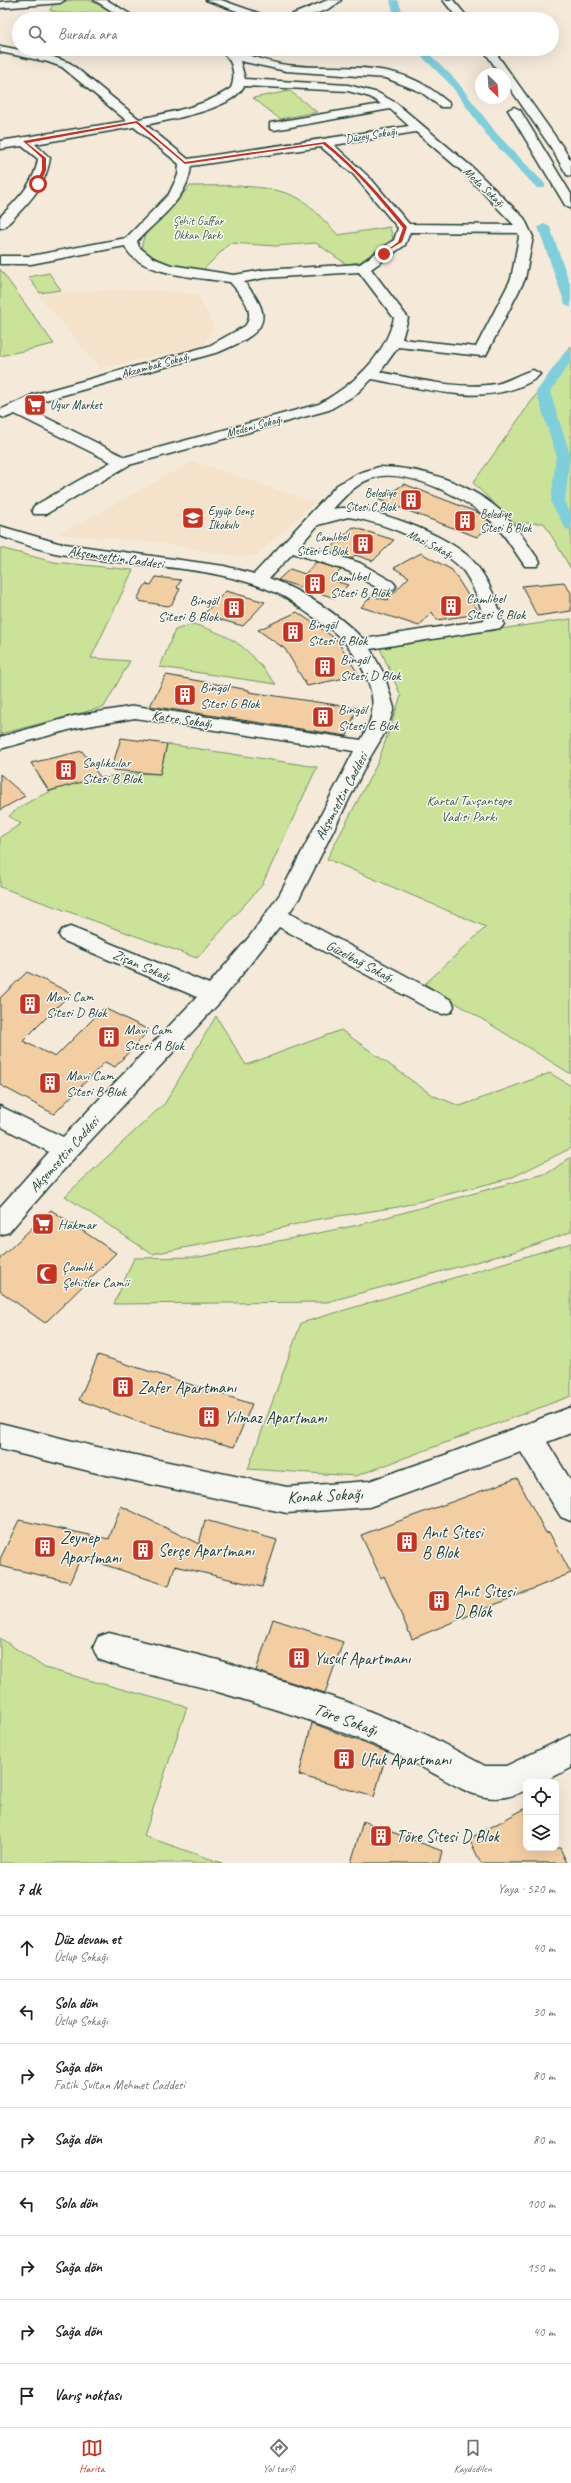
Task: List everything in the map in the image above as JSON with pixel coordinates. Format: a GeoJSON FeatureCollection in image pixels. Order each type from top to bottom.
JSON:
{"type":"FeatureCollection","features":[{"type":"Feature","properties":{"kind":"main road"},"geometry":{"type":"LineString","coordinates":[[0,5],[60,0]]}},
{"type":"Feature","properties":{"kind":"main road"},"geometry":{"type":"LineString","coordinates":[[99,0],[120,12]]}},
{"type":"Feature","properties":{"kind":"main road"},"geometry":{"type":"LineString","coordinates":[[211,0],[248,12]]}},
{"type":"Feature","properties":{"kind":"main road"},"geometry":{"type":"LineString","coordinates":[[309,12],[336,0]]}},
{"type":"Feature","properties":{"kind":"main road"},"geometry":{"type":"LineString","coordinates":[[448,0],[458,12]]}},
{"type":"Feature","properties":{"kind":"main road"},"geometry":{"type":"LineString","coordinates":[[0,49],[12,51]]}},
{"type":"Feature","properties":{"kind":"main road"},"geometry":{"type":"LineString","coordinates":[[0,260],[31,260],[130,241],[179,191],[185,174],[185,163],[66,65],[36,56]]}},
{"type":"Feature","properties":{"kind":"main road"},"geometry":{"type":"LineString","coordinates":[[0,145],[166,117],[221,101],[236,91],[240,82],[230,56]]}},
{"type":"Feature","properties":{"kind":"main road"},"geometry":{"type":"LineString","coordinates":[[242,56],[286,68],[358,70],[384,74],[408,81],[426,89],[445,105]]}},
{"type":"Feature","properties":{"kind":"main road"},"geometry":{"type":"LineString","coordinates":[[493,56],[556,146],[571,172]]}},
{"type":"Feature","properties":{"kind":"main road","name":"Moda Sokağı"},"geometry":{"type":"LineString","coordinates":[[240,82],[348,88],[374,95],[392,105],[469,171],[519,221],[523,229]]}},
{"type":"Feature","properties":{"kind":"main road"},"geometry":{"type":"LineString","coordinates":[[510,104],[571,205]]}},
{"type":"Feature","properties":{"kind":"main road"},"geometry":{"type":"LineString","coordinates":[[274,126],[392,105]]}},
{"type":"Feature","properties":{"kind":"main road","name":"Düzey Sokağı"},"geometry":{"type":"LineString","coordinates":[[185,163],[418,128]]}},
{"type":"Feature","properties":{"kind":"main road"},"geometry":{"type":"LineString","coordinates":[[0,224],[38,184],[44,170],[44,158],[25,142]]}},
{"type":"Feature","properties":{"kind":"main road"},"geometry":{"type":"LineString","coordinates":[[324,142],[344,159],[372,187],[405,228]]}},
{"type":"Feature","properties":{"kind":"main road"},"geometry":{"type":"LineString","coordinates":[[130,241],[133,249],[148,261],[168,269],[234,279],[264,274],[364,268],[400,242],[405,228]]}},
{"type":"Feature","properties":{"kind":"main road"},"geometry":{"type":"LineString","coordinates":[[394,342],[481,352],[518,279],[526,237],[523,229],[405,228]]}},
{"type":"Feature","properties":{"kind":"main road","name":"Medeni Sokağı"},"geometry":{"type":"LineString","coordinates":[[40,510],[123,462],[324,407],[344,397],[357,387],[394,342],[401,318],[364,268]]}},
{"type":"Feature","properties":{"kind":"main road","name":"Akzambak Sokağı"},"geometry":{"type":"LineString","coordinates":[[0,415],[37,398],[214,349],[237,339],[253,327],[258,320],[258,311],[254,301],[234,279]]}},
{"type":"Feature","properties":{"kind":"main road"},"geometry":{"type":"LineString","coordinates":[[368,374],[457,389],[494,389],[511,386],[532,374]]}},
{"type":"Feature","properties":{"kind":"main road"},"geometry":{"type":"LineString","coordinates":[[14,408],[123,462]]}},
{"type":"Feature","properties":{"kind":"main road","name":"Mazi Sokağı"},"geometry":{"type":"LineString","coordinates":[[258,580],[343,488],[359,478],[378,472],[394,471],[414,475],[449,488],[479,502],[507,528],[531,562]]}},
{"type":"Feature","properties":{"kind":"main road","name":"Mazi Sokağı"},"geometry":{"type":"LineString","coordinates":[[313,521],[330,514],[349,512],[370,515],[447,550],[465,564],[483,589],[495,624],[359,645]]}},
{"type":"Feature","properties":{"kind":"main road","name":"Akşemsettin Caddesi"},"geometry":{"type":"LineString","coordinates":[[0,530],[56,548],[224,571],[258,580],[288,592],[341,627],[359,645],[375,674],[384,708],[377,729],[290,897],[258,941],[213,995],[66,1150],[0,1225]]}},
{"type":"Feature","properties":{"kind":"main road"},"geometry":{"type":"LineString","coordinates":[[290,546],[354,567],[387,586]]}},
{"type":"Feature","properties":{"kind":"main road","name":"Katre Sokağı"},"geometry":{"type":"LineString","coordinates":[[0,744],[74,722],[135,712],[367,747]]}},
{"type":"Feature","properties":{"kind":"main road","name":"Güzelbağ Sokağı"},"geometry":{"type":"LineString","coordinates":[[276,916],[443,1006]]}},
{"type":"Feature","properties":{"kind":"main road","name":"Zişan Sokağı"},"geometry":{"type":"LineString","coordinates":[[70,935],[213,995]]}},
{"type":"Feature","properties":{"kind":"main road"},"geometry":{"type":"LineString","coordinates":[[0,1115],[66,1150]]}},
{"type":"Feature","properties":{"kind":"main road","name":"Konak Sokağı"},"geometry":{"type":"LineString","coordinates":[[0,1436],[97,1460],[287,1500],[369,1494],[446,1468],[571,1420]]}},
{"type":"Feature","properties":{"kind":"main road"},"geometry":{"type":"LineString","coordinates":[[527,1436],[571,1507]]}},
{"type":"Feature","properties":{"kind":"main road","name":"Töre Sokağı"},"geometry":{"type":"LineString","coordinates":[[109,1648],[218,1676],[347,1718],[416,1746],[482,1782],[508,1782],[571,1751]]}},
{"type":"Feature","properties":{"kind":"shaded area"},"geometry":{"type":"Polygon","coordinates":[[[89,0],[112,12],[46,12],[55,2],[89,0]]]}},
{"type":"Feature","properties":{"kind":"shaded area"},"geometry":{"type":"Polygon","coordinates":[[[118,289],[181,292],[199,296],[213,326],[204,345],[100,369],[38,295],[118,289]]]}},
{"type":"Feature","properties":{"kind":"shaded area","name":"Eyyüp Genç İlkokulu"},"geometry":{"type":"Polygon","coordinates":[[[193,461],[315,502],[258,554],[246,558],[153,542],[59,534],[193,461]]]}},
{"type":"Feature","properties":{"kind":"green space"},"geometry":{"type":"Polygon","coordinates":[[[89,0],[113,12],[55,12],[50,10],[55,2],[89,0]]]}},
{"type":"Feature","properties":{"kind":"green space"},"geometry":{"type":"Polygon","coordinates":[[[290,91],[317,112],[280,119],[253,98],[290,91]]]}},
{"type":"Feature","properties":{"kind":"green space","name":"Şehit Gaffar Okkan Parkı"},"geometry":{"type":"Polygon","coordinates":[[[189,186],[233,186],[266,188],[281,191],[295,196],[306,203],[338,235],[390,227],[393,239],[360,262],[346,264],[316,243],[275,246],[230,243],[203,270],[186,268],[163,262],[142,248],[143,240],[153,224],[177,201],[189,186]]]}},
{"type":"Feature","properties":{"kind":"green space"},"geometry":{"type":"Polygon","coordinates":[[[0,269],[54,344],[0,356],[0,269]]]}},
{"type":"Feature","properties":{"kind":"green space"},"geometry":{"type":"Polygon","coordinates":[[[49,273],[61,290],[40,293],[28,277],[49,273]]]}},
{"type":"Feature","properties":{"kind":"green space"},"geometry":{"type":"Polygon","coordinates":[[[571,346],[571,569],[544,523],[514,523],[473,483],[571,346]]]}},
{"type":"Feature","properties":{"kind":"green space"},"geometry":{"type":"Polygon","coordinates":[[[0,548],[54,562],[133,570],[91,658],[130,661],[104,707],[0,734],[0,548]]]}},
{"type":"Feature","properties":{"kind":"green space","name":"Kartal Tavşantepe Vadisi Parkı"},"geometry":{"type":"Polygon","coordinates":[[[571,619],[571,1074],[425,984],[486,927],[327,859],[378,762],[401,696],[379,646],[571,619]]]}},
{"type":"Feature","properties":{"kind":"green space"},"geometry":{"type":"Polygon","coordinates":[[[193,624],[221,634],[241,646],[257,661],[276,684],[160,667],[175,630],[193,624]]]}},
{"type":"Feature","properties":{"kind":"green space"},"geometry":{"type":"Polygon","coordinates":[[[167,744],[317,767],[262,885],[197,958],[0,887],[0,837],[21,824],[9,816],[24,805],[41,796],[80,782],[122,775],[160,774],[167,744]]]}},
{"type":"Feature","properties":{"kind":"green space"},"geometry":{"type":"Polygon","coordinates":[[[216,1016],[246,1065],[341,1030],[432,1095],[460,1106],[550,1073],[571,1086],[571,1148],[511,1178],[398,1207],[313,1220],[261,1233],[152,1254],[65,1196],[165,1103],[216,1016]]]}},
{"type":"Feature","properties":{"kind":"green space"},"geometry":{"type":"Polygon","coordinates":[[[571,1157],[571,1232],[517,1251],[327,1302],[114,1304],[134,1258],[199,1257],[358,1225],[548,1173],[571,1157]]]}},
{"type":"Feature","properties":{"kind":"green space"},"geometry":{"type":"Polygon","coordinates":[[[571,1243],[571,1396],[356,1476],[248,1469],[301,1323],[571,1243]]]}},
{"type":"Feature","properties":{"kind":"green space"},"geometry":{"type":"Polygon","coordinates":[[[0,1638],[45,1668],[187,1707],[144,1836],[222,1863],[0,1863],[0,1638]]]}},
{"type":"Feature","properties":{"kind":"building"},"geometry":{"type":"Polygon","coordinates":[[[404,484],[479,513],[492,524],[477,537],[379,500],[404,484]]]}},
{"type":"Feature","properties":{"kind":"building","name":"Camlıbel Sitesi E Blok"},"geometry":{"type":"Polygon","coordinates":[[[353,527],[394,540],[373,561],[355,555],[352,559],[328,551],[353,527]]]}},
{"type":"Feature","properties":{"kind":"building"},"geometry":{"type":"Polygon","coordinates":[[[421,553],[452,570],[480,614],[437,620],[432,612],[419,626],[361,607],[372,596],[387,600],[409,577],[394,568],[421,553]]]}},
{"type":"Feature","properties":{"kind":"building","name":"Camlıbel Sitesi B Blok"},"geometry":{"type":"Polygon","coordinates":[[[316,562],[341,570],[331,580],[348,585],[335,598],[278,580],[290,569],[305,574],[316,562]]]}},
{"type":"Feature","properties":{"kind":"building"},"geometry":{"type":"Polygon","coordinates":[[[156,577],[181,580],[177,588],[180,589],[172,604],[168,606],[139,601],[140,599],[137,599],[146,584],[151,585],[156,577]]]}},
{"type":"Feature","properties":{"kind":"building"},"geometry":{"type":"Polygon","coordinates":[[[564,582],[571,593],[571,611],[537,616],[522,586],[564,582]]]}},
{"type":"Feature","properties":{"kind":"building","name":"Bingöl Sitesi B Blok"},"geometry":{"type":"Polygon","coordinates":[[[226,591],[265,602],[243,626],[203,615],[226,591]]]}},
{"type":"Feature","properties":{"kind":"building"},"geometry":{"type":"Polygon","coordinates":[[[297,612],[336,639],[359,675],[307,686],[285,649],[258,630],[297,612]]]}},
{"type":"Feature","properties":{"kind":"building"},"geometry":{"type":"Polygon","coordinates":[[[166,675],[249,690],[249,692],[357,708],[347,736],[150,706],[166,675]]]}},
{"type":"Feature","properties":{"kind":"building"},"geometry":{"type":"Polygon","coordinates":[[[121,738],[167,744],[160,774],[111,770],[121,738]]]}},
{"type":"Feature","properties":{"kind":"building","name":"Saglıkcılar Sitesi B Blok"},"geometry":{"type":"Polygon","coordinates":[[[82,751],[100,777],[49,791],[31,763],[82,751]]]}},
{"type":"Feature","properties":{"kind":"building"},"geometry":{"type":"Polygon","coordinates":[[[0,774],[25,796],[0,810],[0,774]]]}},
{"type":"Feature","properties":{"kind":"building"},"geometry":{"type":"Polygon","coordinates":[[[27,972],[71,993],[23,1041],[55,1057],[104,1008],[149,1030],[115,1067],[105,1062],[54,1114],[0,1085],[0,998],[27,972]]]}},
{"type":"Feature","properties":{"kind":"building","name":"Çamlık Şehitler Camii"},"geometry":{"type":"Polygon","coordinates":[[[51,1210],[116,1253],[45,1323],[0,1291],[0,1258],[51,1210]]]}},
{"type":"Feature","properties":{"kind":"building"},"geometry":{"type":"Polygon","coordinates":[[[98,1355],[252,1404],[234,1447],[147,1425],[79,1400],[98,1355]]]}},
{"type":"Feature","properties":{"kind":"building"},"geometry":{"type":"Polygon","coordinates":[[[517,1478],[546,1533],[549,1532],[571,1573],[412,1639],[384,1576],[381,1578],[361,1535],[517,1478]]]}},
{"type":"Feature","properties":{"kind":"building"},"geometry":{"type":"Polygon","coordinates":[[[121,1506],[199,1544],[205,1520],[277,1540],[262,1587],[175,1566],[169,1586],[81,1557],[70,1582],[0,1566],[0,1559],[19,1520],[109,1539],[121,1506]]]}},
{"type":"Feature","properties":{"kind":"building","name":"Yusuf Apartmanı"},"geometry":{"type":"Polygon","coordinates":[[[273,1619],[343,1642],[325,1693],[256,1671],[273,1619]]]}},
{"type":"Feature","properties":{"kind":"building","name":"Ufuk Apartmanı"},"geometry":{"type":"Polygon","coordinates":[[[312,1723],[387,1752],[374,1797],[299,1775],[312,1723]]]}},
{"type":"Feature","properties":{"kind":"building"},"geometry":{"type":"Polygon","coordinates":[[[523,1810],[523,1851],[559,1851],[560,1848],[567,1863],[481,1863],[469,1839],[523,1810]]]}},
{"type":"Feature","properties":{"kind":"building","name":"Töre Sitesi D Blok"},"geometry":{"type":"Polygon","coordinates":[[[363,1821],[442,1851],[439,1863],[351,1863],[363,1821]]]}},
{"type":"Feature","properties":{"kind":"waterway"},"geometry":{"type":"LineString","coordinates":[[394,0],[398,12]]}},
{"type":"Feature","properties":{"kind":"waterway"},"geometry":{"type":"LineString","coordinates":[[426,56],[453,82],[493,136],[541,186]]}},
{"type":"Feature","properties":{"kind":"waterway"},"geometry":{"type":"LineString","coordinates":[[544,227],[571,304]]}},
{"type":"Feature","properties":{"kind":"waterway"},"geometry":{"type":"LineString","coordinates":[[571,352],[543,392],[563,454],[558,503],[571,526]]}},
{"type":"Feature","properties":{"kind":"place","name":"Ugur Market"},"geometry":{"type":"Point","coordinates":[35,405]}},
{"type":"Feature","properties":{"kind":"place","name":"Belediye Sitesi C Blok"},"geometry":{"type":"Point","coordinates":[411,500]}},
{"type":"Feature","properties":{"kind":"place","name":"Eyyüp Genç İlkokulu"},"geometry":{"type":"Point","coordinates":[193,518]}},
{"type":"Feature","properties":{"kind":"place","name":"Belediye Sitesi B Blok"},"geometry":{"type":"Point","coordinates":[465,521]}},
{"type":"Feature","properties":{"kind":"place","name":"Camlıbel Sitesi E Blok"},"geometry":{"type":"Point","coordinates":[363,544]}},
{"type":"Feature","properties":{"kind":"place","name":"Camlıbel Sitesi B Blok"},"geometry":{"type":"Point","coordinates":[315,584]}},
{"type":"Feature","properties":{"kind":"place","name":"Camlıbel Sitesi C Blok"},"geometry":{"type":"Point","coordinates":[451,606]}},
{"type":"Feature","properties":{"kind":"place","name":"Bingöl Sitesi B Blok"},"geometry":{"type":"Point","coordinates":[234,608]}},
{"type":"Feature","properties":{"kind":"place","name":"Bingöl Sitesi C Blok"},"geometry":{"type":"Point","coordinates":[293,632]}},
{"type":"Feature","properties":{"kind":"place","name":"Bingöl Sitesi D Blok"},"geometry":{"type":"Point","coordinates":[325,667]}},
{"type":"Feature","properties":{"kind":"place","name":"Bingöl Sitesi G Blok"},"geometry":{"type":"Point","coordinates":[185,695]}},
{"type":"Feature","properties":{"kind":"place","name":"Bingöl Sitesi E Blok"},"geometry":{"type":"Point","coordinates":[323,717]}},
{"type":"Feature","properties":{"kind":"place","name":"Saglıkcılar Sitesi B Blok"},"geometry":{"type":"Point","coordinates":[66,770]}},
{"type":"Feature","properties":{"kind":"place","name":"Mavi Cam Sitesi D Blok"},"geometry":{"type":"Point","coordinates":[30,1004]}},
{"type":"Feature","properties":{"kind":"place","name":"Mavi Cam Sitesi A Blok"},"geometry":{"type":"Point","coordinates":[109,1037]}},
{"type":"Feature","properties":{"kind":"place","name":"Mavi Cam Sitesi B Blok"},"geometry":{"type":"Point","coordinates":[50,1083]}},
{"type":"Feature","properties":{"kind":"place","name":"Hakmar"},"geometry":{"type":"Point","coordinates":[43,1224]}},
{"type":"Feature","properties":{"kind":"place","name":"Çamlık Şehitler Camii"},"geometry":{"type":"Point","coordinates":[47,1274]}},
{"type":"Feature","properties":{"kind":"place","name":"Zafer Apartmanı"},"geometry":{"type":"Point","coordinates":[123,1387]}},
{"type":"Feature","properties":{"kind":"place","name":"Yılmaz Apartmanı"},"geometry":{"type":"Point","coordinates":[209,1417]}},
{"type":"Feature","properties":{"kind":"place","name":"Anıt Sitesi B Blok"},"geometry":{"type":"Point","coordinates":[407,1542]}},
{"type":"Feature","properties":{"kind":"place","name":"Zeynep Apartmanı"},"geometry":{"type":"Point","coordinates":[45,1547]}},
{"type":"Feature","properties":{"kind":"place","name":"Serçe Apartmanı"},"geometry":{"type":"Point","coordinates":[143,1550]}},
{"type":"Feature","properties":{"kind":"place","name":"Anıt Sitesi D Blok"},"geometry":{"type":"Point","coordinates":[439,1601]}},
{"type":"Feature","properties":{"kind":"place","name":"Yusuf Apartmanı"},"geometry":{"type":"Point","coordinates":[299,1658]}},
{"type":"Feature","properties":{"kind":"place","name":"Ufuk Apartmanı"},"geometry":{"type":"Point","coordinates":[344,1759]}},
{"type":"Feature","properties":{"kind":"place","name":"Töre Sitesi D Blok"},"geometry":{"type":"Point","coordinates":[381,1836]}},
{"type":"Feature","properties":{"kind":"route"},"geometry":{"type":"LineString","coordinates":[[38,184],[44,170],[44,158],[25,142],[137,122],[185,163],[324,142],[344,159],[372,187],[405,228],[400,242],[384,254]]}}]}
